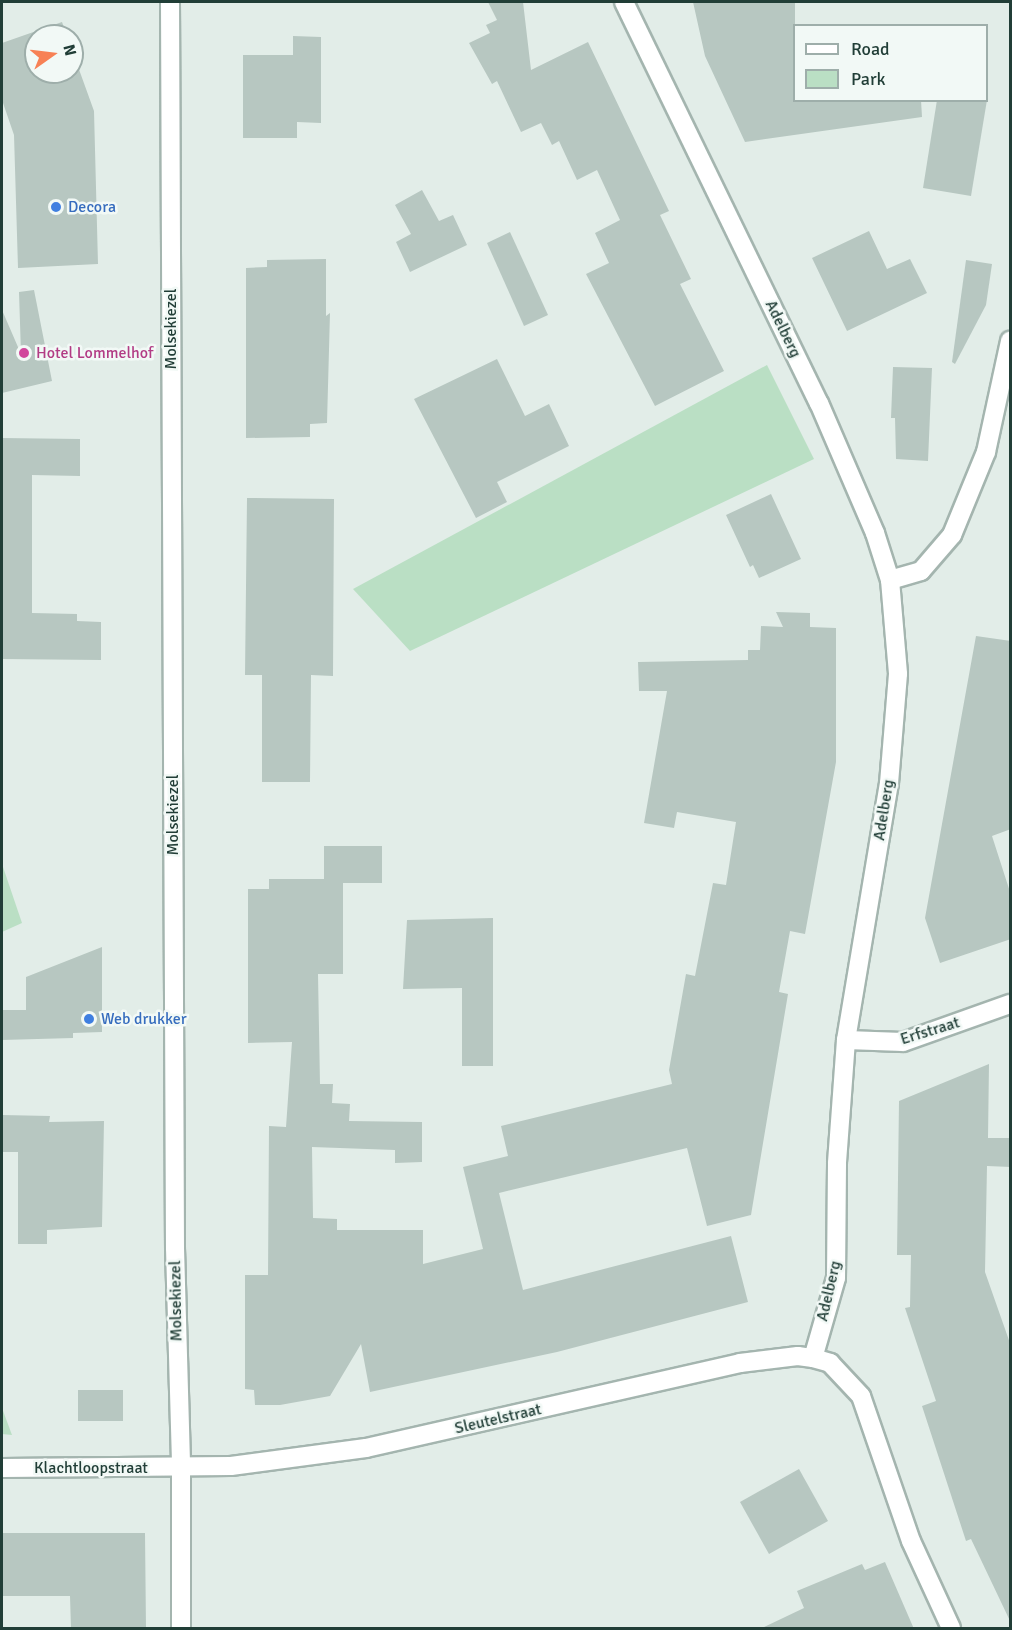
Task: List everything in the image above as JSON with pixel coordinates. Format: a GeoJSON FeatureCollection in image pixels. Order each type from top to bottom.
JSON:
{"type":"FeatureCollection","features":[{"type":"Feature","properties":{"kind":"main road","name":"Molsekiezel"},"geometry":{"type":"LineString","coordinates":[[170,2],[175,1248],[181,1469],[181,1629]]}},
{"type":"Feature","properties":{"kind":"main road","name":"Adelberg"},"geometry":{"type":"LineString","coordinates":[[624,2],[819,403],[875,534],[890,580],[898,674],[894,731],[846,1040],[837,1164],[836,1278],[813,1358]]}},
{"type":"Feature","properties":{"kind":"main road"},"geometry":{"type":"LineString","coordinates":[[890,580],[921,571],[952,535],[986,452],[1011,341]]}},
{"type":"Feature","properties":{"kind":"main road","name":"Erfstraat"},"geometry":{"type":"LineString","coordinates":[[846,1040],[903,1042],[1011,1004]]}},
{"type":"Feature","properties":{"kind":"main road","name":"Sleutelstraat"},"geometry":{"type":"LineString","coordinates":[[181,1469],[231,1466],[366,1448],[740,1363],[790,1356],[813,1358]]}},
{"type":"Feature","properties":{"kind":"main road"},"geometry":{"type":"LineString","coordinates":[[813,1358],[830,1363],[861,1396],[911,1541],[951,1629]]}},
{"type":"Feature","properties":{"kind":"main road","name":"Klachtloopstraat"},"geometry":{"type":"LineString","coordinates":[[2,1468],[181,1469]]}},
{"type":"Feature","properties":{"kind":"green space"},"geometry":{"type":"Polygon","coordinates":[[[767,365],[814,459],[410,651],[353,589],[767,365]]]}},
{"type":"Feature","properties":{"kind":"green space"},"geometry":{"type":"Polygon","coordinates":[[[2,864],[22,923],[2,932],[2,864]]]}},
{"type":"Feature","properties":{"kind":"green space"},"geometry":{"type":"Polygon","coordinates":[[[2,1408],[12,1435],[2,1434],[2,1408]]]}},
{"type":"Feature","properties":{"kind":"building"},"geometry":{"type":"Polygon","coordinates":[[[488,2],[523,2],[531,70],[588,42],[669,211],[660,215],[691,279],[680,284],[724,371],[655,406],[586,274],[609,263],[595,233],[620,220],[597,170],[577,180],[559,141],[552,145],[541,123],[521,132],[497,81],[492,84],[469,43],[490,33],[486,25],[497,20],[488,2]]]}},
{"type":"Feature","properties":{"kind":"building"},"geometry":{"type":"Polygon","coordinates":[[[693,2],[795,2],[793,102],[921,102],[922,117],[745,142],[705,56],[693,2]]]}},
{"type":"Feature","properties":{"kind":"building","name":"Decora"},"geometry":{"type":"Polygon","coordinates":[[[24,35],[24,84],[84,83],[94,111],[98,264],[18,268],[14,135],[2,100],[2,43],[24,35]]]}},
{"type":"Feature","properties":{"kind":"building"},"geometry":{"type":"Polygon","coordinates":[[[293,36],[321,37],[321,123],[297,122],[297,138],[243,138],[243,55],[293,55],[293,36]]]}},
{"type":"Feature","properties":{"kind":"building"},"geometry":{"type":"Polygon","coordinates":[[[937,102],[987,102],[971,196],[923,188],[937,102]]]}},
{"type":"Feature","properties":{"kind":"building"},"geometry":{"type":"Polygon","coordinates":[[[422,190],[439,221],[453,215],[467,245],[410,272],[396,242],[411,234],[395,205],[422,190]]]}},
{"type":"Feature","properties":{"kind":"building"},"geometry":{"type":"Polygon","coordinates":[[[869,231],[887,269],[910,259],[927,293],[847,331],[812,258],[869,231]]]}},
{"type":"Feature","properties":{"kind":"building"},"geometry":{"type":"Polygon","coordinates":[[[510,232],[548,315],[524,326],[487,243],[510,232]]]}},
{"type":"Feature","properties":{"kind":"building"},"geometry":{"type":"Polygon","coordinates":[[[326,259],[326,316],[330,313],[327,423],[310,424],[310,437],[246,438],[246,268],[267,267],[267,260],[326,259]]]}},
{"type":"Feature","properties":{"kind":"building"},"geometry":{"type":"Polygon","coordinates":[[[966,260],[992,264],[986,305],[955,364],[952,362],[966,260]]]}},
{"type":"Feature","properties":{"kind":"building","name":"Hotel Lommelhof"},"geometry":{"type":"Polygon","coordinates":[[[34,290],[52,381],[2,393],[2,310],[21,354],[19,292],[34,290]]]}},
{"type":"Feature","properties":{"kind":"building"},"geometry":{"type":"Polygon","coordinates":[[[497,359],[525,416],[549,404],[569,446],[497,482],[507,502],[476,518],[414,399],[497,359]]]}},
{"type":"Feature","properties":{"kind":"building"},"geometry":{"type":"Polygon","coordinates":[[[893,367],[932,368],[928,461],[896,459],[895,418],[891,418],[893,367]]]}},
{"type":"Feature","properties":{"kind":"building"},"geometry":{"type":"Polygon","coordinates":[[[2,438],[80,439],[80,476],[32,475],[32,613],[77,614],[77,621],[101,622],[101,660],[2,659],[2,438]]]}},
{"type":"Feature","properties":{"kind":"building"},"geometry":{"type":"Polygon","coordinates":[[[771,494],[801,559],[759,578],[753,565],[750,567],[726,515],[771,494]]]}},
{"type":"Feature","properties":{"kind":"building"},"geometry":{"type":"Polygon","coordinates":[[[247,498],[334,499],[333,676],[311,675],[310,782],[262,782],[262,675],[245,675],[247,498]]]}},
{"type":"Feature","properties":{"kind":"building"},"geometry":{"type":"Polygon","coordinates":[[[776,612],[810,613],[810,627],[836,628],[836,762],[805,934],[790,931],[779,992],[788,994],[751,1215],[707,1226],[687,1148],[499,1193],[523,1290],[731,1236],[748,1302],[557,1352],[370,1392],[361,1344],[330,1396],[280,1405],[255,1405],[254,1390],[245,1389],[245,1275],[268,1275],[269,1126],[286,1127],[292,1042],[248,1043],[248,889],[269,889],[269,879],[324,879],[324,846],[382,846],[382,883],[343,883],[343,974],[318,974],[320,1084],[333,1084],[332,1103],[350,1104],[349,1121],[422,1122],[422,1162],[395,1163],[395,1150],[312,1147],[313,1218],[337,1219],[337,1230],[423,1230],[423,1264],[483,1249],[463,1167],[508,1156],[501,1126],[672,1084],[669,1070],[686,974],[695,976],[713,883],[726,885],[736,822],[677,812],[674,828],[644,823],[667,691],[639,691],[638,662],[748,660],[748,650],[760,650],[761,626],[783,627],[776,612]]]}},
{"type":"Feature","properties":{"kind":"building"},"geometry":{"type":"Polygon","coordinates":[[[976,636],[1011,641],[1011,829],[992,836],[1011,895],[1011,939],[940,963],[925,918],[976,636]]]}},
{"type":"Feature","properties":{"kind":"building"},"geometry":{"type":"Polygon","coordinates":[[[493,918],[493,1066],[462,1066],[462,988],[403,989],[407,920],[493,918]]]}},
{"type":"Feature","properties":{"kind":"building"},"geometry":{"type":"Polygon","coordinates":[[[102,947],[102,1032],[73,1033],[73,1038],[2,1040],[2,1010],[26,1010],[26,977],[102,947]]]}},
{"type":"Feature","properties":{"kind":"building"},"geometry":{"type":"Polygon","coordinates":[[[989,1064],[988,1138],[1011,1138],[1011,1167],[987,1166],[985,1272],[1011,1346],[1011,1623],[971,1539],[966,1541],[922,1406],[936,1401],[905,1308],[910,1307],[911,1255],[897,1255],[899,1101],[989,1064]]]}},
{"type":"Feature","properties":{"kind":"building"},"geometry":{"type":"Polygon","coordinates":[[[2,1115],[50,1116],[49,1122],[104,1121],[102,1227],[47,1230],[47,1244],[18,1244],[18,1152],[2,1152],[2,1115]]]}},
{"type":"Feature","properties":{"kind":"building"},"geometry":{"type":"Polygon","coordinates":[[[78,1390],[123,1390],[123,1421],[78,1421],[78,1390]]]}},
{"type":"Feature","properties":{"kind":"building"},"geometry":{"type":"Polygon","coordinates":[[[799,1469],[828,1521],[769,1554],[740,1502],[799,1469]]]}},
{"type":"Feature","properties":{"kind":"building"},"geometry":{"type":"Polygon","coordinates":[[[2,1533],[145,1533],[146,1629],[71,1629],[70,1596],[2,1596],[2,1533]]]}},
{"type":"Feature","properties":{"kind":"building"},"geometry":{"type":"Polygon","coordinates":[[[885,1562],[914,1629],[760,1629],[804,1608],[797,1591],[862,1564],[865,1570],[885,1562]]]}},
{"type":"Feature","properties":{"kind":"place","name":"Decora"},"geometry":{"type":"Point","coordinates":[56,207]}},
{"type":"Feature","properties":{"kind":"place","name":"Hotel Lommelhof"},"geometry":{"type":"Point","coordinates":[24,353]}},
{"type":"Feature","properties":{"kind":"place","name":"Web drukker"},"geometry":{"type":"Point","coordinates":[89,1019]}}]}
